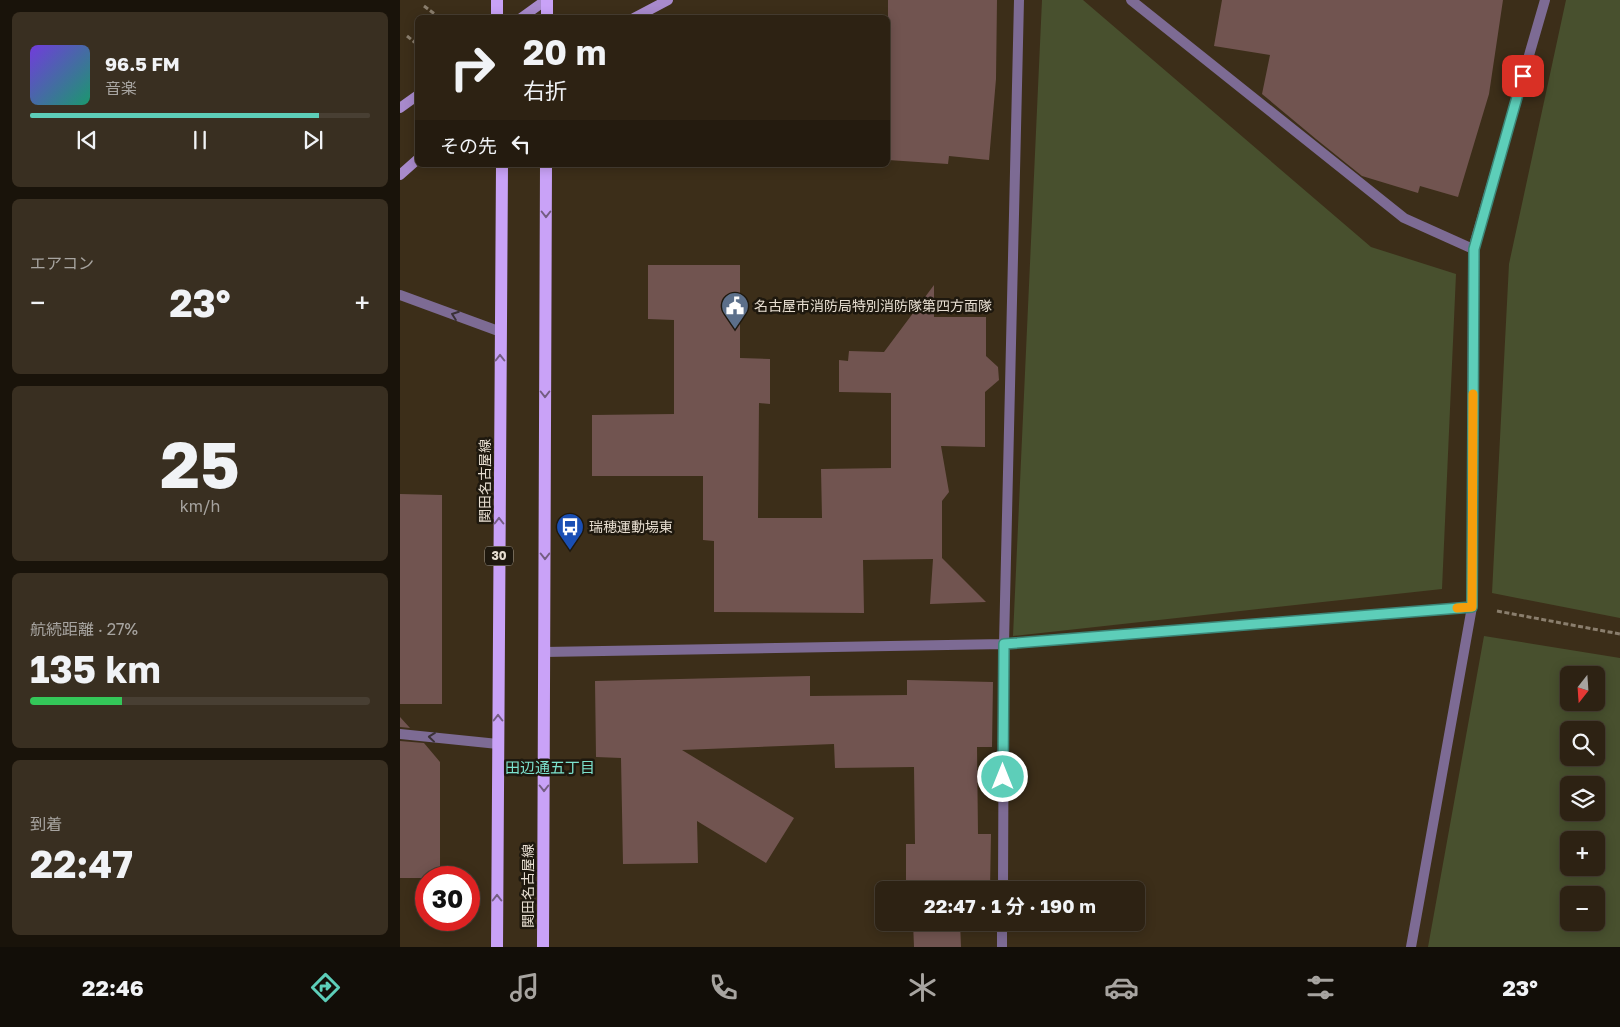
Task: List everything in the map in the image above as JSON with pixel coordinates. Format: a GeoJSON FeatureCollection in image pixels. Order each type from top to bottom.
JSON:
{"type":"FeatureCollection","features":[{"type":"Feature","properties":{"kind":"main road"},"geometry":{"type":"LineString","coordinates":[[497,0],[497,15]]}},
{"type":"Feature","properties":{"kind":"main road"},"geometry":{"type":"LineString","coordinates":[[546,0],[547,15]]}},
{"type":"Feature","properties":{"kind":"main road","name":"関田名古屋線"},"geometry":{"type":"LineString","coordinates":[[497,947],[502,167]]}},
{"type":"Feature","properties":{"kind":"main road","name":"関田名古屋線"},"geometry":{"type":"LineString","coordinates":[[543,947],[546,167]]}},
{"type":"Feature","properties":{"kind":"street"},"geometry":{"type":"LineString","coordinates":[[524,15],[546,0]]}},
{"type":"Feature","properties":{"kind":"street"},"geometry":{"type":"LineString","coordinates":[[640,15],[668,0]]}},
{"type":"Feature","properties":{"kind":"street"},"geometry":{"type":"LineString","coordinates":[[1003,881],[1004,644],[1019,0]]}},
{"type":"Feature","properties":{"kind":"street"},"geometry":{"type":"LineString","coordinates":[[1131,0],[1404,218],[1474,249]]}},
{"type":"Feature","properties":{"kind":"street"},"geometry":{"type":"LineString","coordinates":[[1411,947],[1472,607],[1474,249],[1545,0]]}},
{"type":"Feature","properties":{"kind":"street"},"geometry":{"type":"LineString","coordinates":[[400,108],[415,97]]}},
{"type":"Feature","properties":{"kind":"street"},"geometry":{"type":"LineString","coordinates":[[400,175],[415,162]]}},
{"type":"Feature","properties":{"kind":"street"},"geometry":{"type":"LineString","coordinates":[[400,295],[500,332]]}},
{"type":"Feature","properties":{"kind":"street"},"geometry":{"type":"LineString","coordinates":[[544,652],[1004,644],[1472,607]]}},
{"type":"Feature","properties":{"kind":"street"},"geometry":{"type":"LineString","coordinates":[[400,734],[498,744]]}},
{"type":"Feature","properties":{"kind":"street"},"geometry":{"type":"LineString","coordinates":[[1002,931],[1002,947]]}},
{"type":"Feature","properties":{"kind":"path"},"geometry":{"type":"LineString","coordinates":[[424,6],[436,15]]}},
{"type":"Feature","properties":{"kind":"path"},"geometry":{"type":"LineString","coordinates":[[406,36],[415,43]]}},
{"type":"Feature","properties":{"kind":"path"},"geometry":{"type":"LineString","coordinates":[[1472,607],[1620,634]]}},
{"type":"Feature","properties":{"kind":"green space"},"geometry":{"type":"Polygon","coordinates":[[[1042,0],[1083,0],[1371,247],[1456,274],[1442,589],[1013,636],[1042,0]]]}},
{"type":"Feature","properties":{"kind":"green space"},"geometry":{"type":"Polygon","coordinates":[[[1566,0],[1620,0],[1620,618],[1492,593],[1509,264],[1566,0]]]}},
{"type":"Feature","properties":{"kind":"green space"},"geometry":{"type":"Polygon","coordinates":[[[1484,636],[1620,658],[1620,947],[1428,947],[1484,636]]]}},
{"type":"Feature","properties":{"kind":"building"},"geometry":{"type":"Polygon","coordinates":[[[888,0],[997,0],[996,79],[989,160],[949,156],[948,164],[890,160],[890,15],[888,15],[888,0]]]}},
{"type":"Feature","properties":{"kind":"building"},"geometry":{"type":"Polygon","coordinates":[[[1222,0],[1503,0],[1489,94],[1458,197],[1420,186],[1418,193],[1362,176],[1262,94],[1270,55],[1214,46],[1222,0]]]}},
{"type":"Feature","properties":{"kind":"building"},"geometry":{"type":"Polygon","coordinates":[[[648,265],[740,265],[740,358],[770,359],[770,404],[759,403],[758,518],[822,518],[821,469],[891,468],[891,393],[839,392],[839,360],[848,361],[849,351],[884,352],[934,285],[934,317],[986,317],[986,356],[998,367],[999,380],[985,392],[985,447],[941,446],[949,492],[942,501],[942,558],[986,602],[930,604],[933,559],[863,560],[864,613],[714,612],[714,541],[703,540],[703,476],[592,476],[592,415],[674,414],[674,320],[648,319],[648,265]]]}},
{"type":"Feature","properties":{"kind":"building"},"geometry":{"type":"Polygon","coordinates":[[[400,494],[442,495],[442,704],[400,704],[400,494]]]}},
{"type":"Feature","properties":{"kind":"building"},"geometry":{"type":"Polygon","coordinates":[[[810,676],[810,696],[907,695],[907,680],[993,682],[992,747],[977,747],[978,834],[991,834],[990,881],[906,881],[906,844],[915,844],[914,767],[835,768],[834,744],[682,750],[794,818],[766,863],[697,821],[698,863],[623,864],[621,758],[596,757],[595,681],[810,676]]]}},
{"type":"Feature","properties":{"kind":"building"},"geometry":{"type":"Polygon","coordinates":[[[400,717],[410,728],[400,727],[400,717]]]}},
{"type":"Feature","properties":{"kind":"building"},"geometry":{"type":"Polygon","coordinates":[[[400,741],[424,743],[440,762],[440,866],[415,866],[415,878],[400,878],[400,741]]]}},
{"type":"Feature","properties":{"kind":"building"},"geometry":{"type":"Polygon","coordinates":[[[913,931],[960,931],[961,947],[914,947],[913,931]]]}},
{"type":"Feature","properties":{"kind":"slow traffic"},"geometry":{"type":"LineString","coordinates":[[1457,608],[1472,607],[1473,394]]}},
{"type":"Feature","properties":{"kind":"place","name":"名古屋市消防局特別消防隊第四方面隊"},"geometry":{"type":"Point","coordinates":[735,330]}},
{"type":"Feature","properties":{"kind":"place","name":"瑞穂運動場東"},"geometry":{"type":"Point","coordinates":[570,551]}},
{"type":"Feature","properties":{"kind":"district","name":"田辺通五丁目"},"geometry":{"type":"Point","coordinates":[550,768]}},
{"type":"Feature","properties":{"kind":"route"},"geometry":{"type":"LineString","coordinates":[[1003,777],[1004,644],[1472,607],[1474,249],[1523,76]]}}]}
